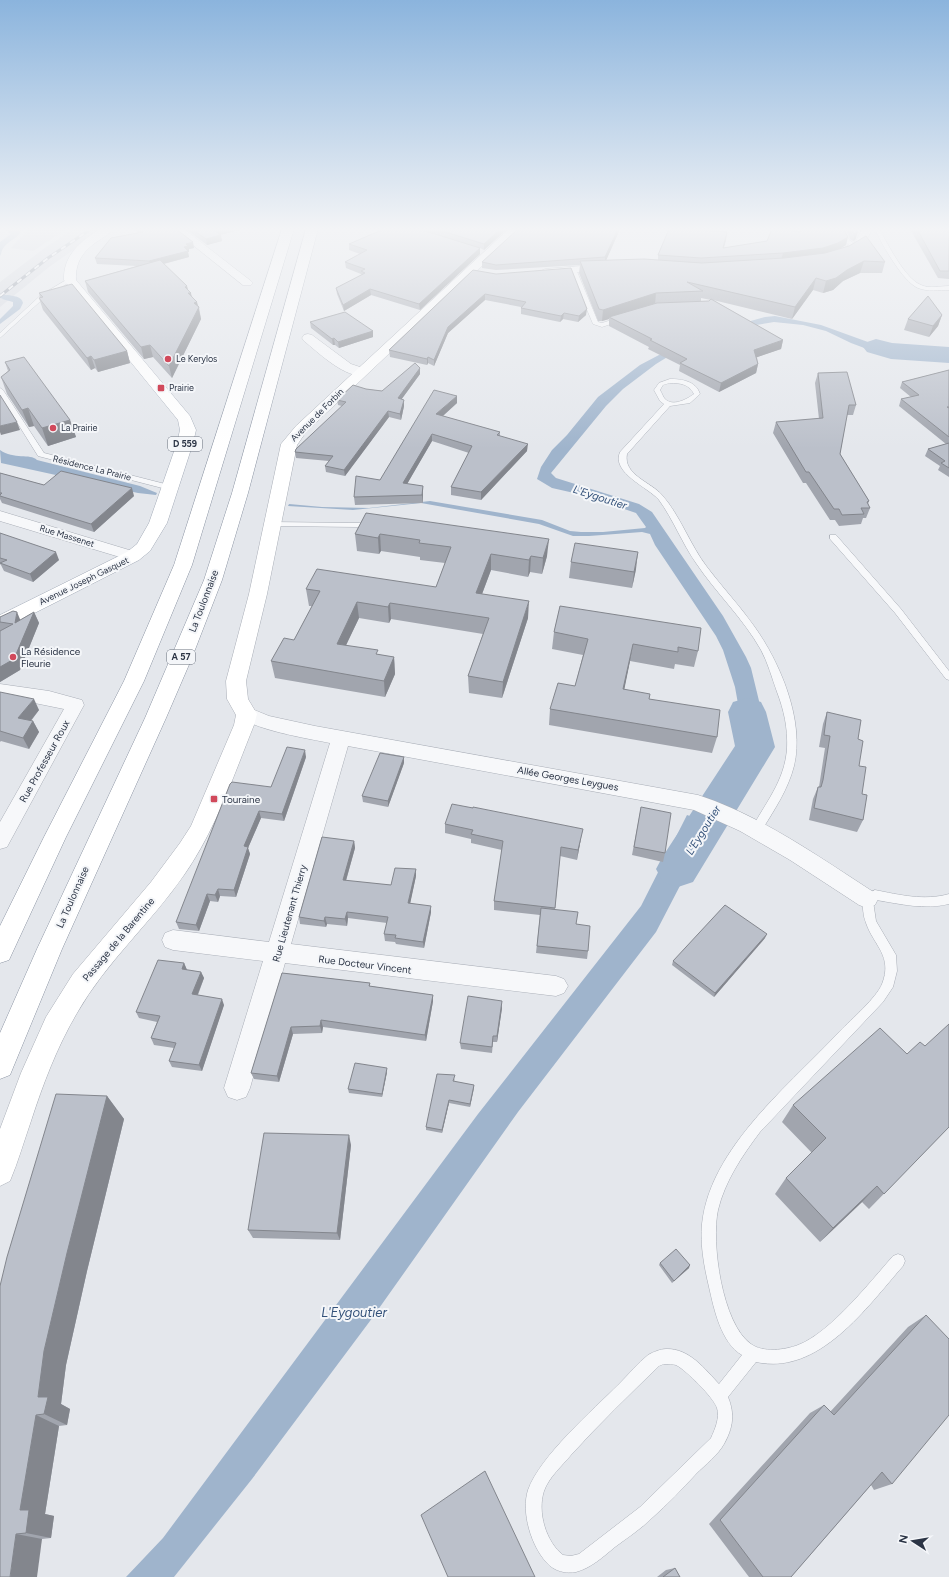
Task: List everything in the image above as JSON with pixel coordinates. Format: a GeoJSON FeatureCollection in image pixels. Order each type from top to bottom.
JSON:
{"type":"FeatureCollection","features":[{"type":"Feature","properties":{"kind":"main road","name":"Avenue Joseph Gasquet"},"geometry":{"type":"LineString","coordinates":[[0,623],[133,556],[144,547],[158,523],[185,443],[188,430],[185,419],[89,303]]}},
{"type":"Feature","properties":{"kind":"main road"},"geometry":{"type":"LineString","coordinates":[[248,357],[259,303]]}},
{"type":"Feature","properties":{"kind":"main road"},"geometry":{"type":"LineString","coordinates":[[0,952],[55,837],[134,681],[183,565],[265,303]]}},
{"type":"Feature","properties":{"kind":"main road","name":"La Toulonnaise"},"geometry":{"type":"LineString","coordinates":[[0,1066],[15,1027],[61,921],[169,686],[205,600],[231,523],[293,303]]}},
{"type":"Feature","properties":{"kind":"main road","name":"Avenue de Forbin"},"geometry":{"type":"LineString","coordinates":[[247,714],[235,695],[236,681],[258,594],[289,444],[301,429],[436,303]]}},
{"type":"Feature","properties":{"kind":"main road","name":"Passage de la Barentine"},"geometry":{"type":"LineString","coordinates":[[0,1170],[28,1088],[55,1027],[85,978],[153,898],[192,845],[204,823],[247,714]]}},
{"type":"Feature","properties":{"kind":"street"},"geometry":{"type":"LineString","coordinates":[[308,338],[346,367],[361,372]]}},
{"type":"Feature","properties":{"kind":"street","name":"Rue Massenet"},"geometry":{"type":"LineString","coordinates":[[0,516],[133,556]]}},
{"type":"Feature","properties":{"kind":"street","name":"Rue Professeur Roux"},"geometry":{"type":"LineString","coordinates":[[0,690],[49,698],[76,705],[0,841]]}},
{"type":"Feature","properties":{"kind":"street","name":"Allée Georges Leygues"},"geometry":{"type":"LineString","coordinates":[[247,714],[265,722],[341,738],[685,800],[728,815],[756,830],[797,854],[867,899]]}},
{"type":"Feature","properties":{"kind":"street","name":"Rue Lieutenant Thierry"},"geometry":{"type":"LineString","coordinates":[[237,1088],[341,738]]}},
{"type":"Feature","properties":{"kind":"street","name":"Rue Docteur Vincent"},"geometry":{"type":"LineString","coordinates":[[173,940],[556,986]]}},
{"type":"Feature","properties":{"kind":"lane"},"geometry":{"type":"LineString","coordinates":[[0,336],[36,303]]}},
{"type":"Feature","properties":{"kind":"lane"},"geometry":{"type":"LineString","coordinates":[[587,303],[596,323],[605,324],[626,317]]}},
{"type":"Feature","properties":{"kind":"lane","name":"Résidence La Prairie"},"geometry":{"type":"LineString","coordinates":[[0,390],[41,454],[170,488]]}},
{"type":"Feature","properties":{"kind":"lane"},"geometry":{"type":"LineString","coordinates":[[668,404],[623,454],[621,464],[628,472],[652,488],[660,497],[690,548],[750,628],[765,650],[773,666],[790,719],[792,742],[791,754],[787,774],[779,792],[756,830]]}},
{"type":"Feature","properties":{"kind":"lane"},"geometry":{"type":"LineString","coordinates":[[273,524],[359,525],[382,528]]}},
{"type":"Feature","properties":{"kind":"lane"},"geometry":{"type":"LineString","coordinates":[[833,537],[898,612],[949,677]]}},
{"type":"Feature","properties":{"kind":"lane"},"geometry":{"type":"LineString","coordinates":[[898,1261],[849,1315],[820,1341],[804,1350],[790,1355],[776,1357],[753,1354],[743,1347],[735,1338],[720,1305],[710,1255],[709,1222],[717,1190],[738,1151],[755,1128],[829,1052],[879,998],[886,987],[891,972],[890,955],[871,922],[867,899],[875,895],[927,902],[949,899]]}},
{"type":"Feature","properties":{"kind":"lane"},"geometry":{"type":"LineString","coordinates":[[718,1396],[753,1354]]}},
{"type":"Feature","properties":{"kind":"lane"},"geometry":{"type":"LineString","coordinates":[[662,1356],[670,1356],[686,1361],[718,1396],[724,1402],[726,1413],[726,1421],[720,1436],[716,1443],[666,1494],[646,1513],[585,1560],[576,1564],[566,1565],[558,1562],[552,1557],[542,1539],[535,1515],[534,1502],[536,1491],[542,1479],[549,1468],[586,1427],[654,1360],[662,1356]]}},
{"type":"Feature","properties":{"kind":"shaded area"},"geometry":{"type":"Polygon","coordinates":[[[0,303],[5,303],[0,307],[0,303]]]}},
{"type":"Feature","properties":{"kind":"water"},"geometry":{"type":"Polygon","coordinates":[[[13,303],[23,303],[20,309],[0,324],[0,319],[13,306],[13,303]]]}},
{"type":"Feature","properties":{"kind":"water","name":"L'Eygoutier"},"geometry":{"type":"Polygon","coordinates":[[[775,316],[821,325],[879,346],[900,350],[927,348],[936,358],[890,354],[867,349],[826,331],[803,325],[774,322],[750,326],[669,356],[656,364],[623,389],[606,406],[551,473],[556,478],[639,504],[652,512],[723,616],[751,668],[768,738],[739,789],[719,785],[736,777],[741,772],[749,746],[740,715],[735,687],[723,650],[716,636],[655,545],[650,534],[642,532],[573,536],[539,524],[421,503],[353,510],[288,506],[289,504],[322,507],[369,508],[430,501],[542,520],[570,531],[603,532],[645,528],[646,527],[636,513],[583,495],[552,488],[537,479],[541,467],[552,450],[567,435],[598,397],[640,365],[676,346],[722,329],[765,317],[775,316]]]}},
{"type":"Feature","properties":{"kind":"water"},"geometry":{"type":"Polygon","coordinates":[[[0,450],[11,455],[30,457],[140,486],[157,493],[156,495],[138,493],[1,463],[0,450]]]}},
{"type":"Feature","properties":{"kind":"water","name":"L'Eygoutier"},"geometry":{"type":"Polygon","coordinates":[[[687,815],[712,824],[656,932],[518,1112],[370,1321],[252,1479],[174,1577],[126,1577],[163,1538],[478,1114],[641,906],[687,815]]]}},
{"type":"Feature","properties":{"kind":"building"},"geometry":{"type":"Polygon","coordinates":[[[43,303],[87,303],[127,351],[94,360],[91,356],[87,358],[43,303]]]}},
{"type":"Feature","properties":{"kind":"building"},"geometry":{"type":"Polygon","coordinates":[[[103,303],[195,303],[194,303],[199,307],[169,366],[150,345],[141,347],[103,303]]]}},
{"type":"Feature","properties":{"kind":"building"},"geometry":{"type":"Polygon","coordinates":[[[439,303],[475,303],[448,327],[434,360],[428,357],[427,359],[389,350],[439,303]]]}},
{"type":"Feature","properties":{"kind":"building"},"geometry":{"type":"Polygon","coordinates":[[[526,303],[584,303],[587,309],[579,316],[564,313],[561,316],[521,308],[526,303]]]}},
{"type":"Feature","properties":{"kind":"building"},"geometry":{"type":"Polygon","coordinates":[[[596,303],[626,303],[603,310],[599,309],[596,303]]]}},
{"type":"Feature","properties":{"kind":"building"},"geometry":{"type":"Polygon","coordinates":[[[657,303],[717,303],[783,340],[754,350],[758,364],[721,383],[680,363],[687,359],[609,317],[657,303]]]}},
{"type":"Feature","properties":{"kind":"building"},"geometry":{"type":"Polygon","coordinates":[[[776,303],[798,303],[795,307],[776,303]]]}},
{"type":"Feature","properties":{"kind":"building"},"geometry":{"type":"Polygon","coordinates":[[[922,303],[933,303],[942,315],[933,326],[908,319],[922,303]]]}},
{"type":"Feature","properties":{"kind":"building"},"geometry":{"type":"Polygon","coordinates":[[[345,312],[373,331],[338,342],[310,322],[345,312]]]}},
{"type":"Feature","properties":{"kind":"building"},"geometry":{"type":"Polygon","coordinates":[[[24,357],[70,420],[42,428],[28,408],[22,410],[1,377],[10,370],[5,362],[24,357]]]}},
{"type":"Feature","properties":{"kind":"building"},"geometry":{"type":"Polygon","coordinates":[[[415,363],[420,368],[398,398],[404,400],[400,414],[388,411],[344,470],[325,466],[333,456],[295,452],[296,449],[346,402],[337,400],[353,385],[366,389],[382,391],[415,363]]]}},
{"type":"Feature","properties":{"kind":"building"},"geometry":{"type":"Polygon","coordinates":[[[949,370],[949,407],[947,407],[949,408],[949,437],[901,399],[919,395],[902,382],[949,370]]]}},
{"type":"Feature","properties":{"kind":"building"},"geometry":{"type":"Polygon","coordinates":[[[847,372],[856,405],[849,405],[840,454],[869,501],[867,502],[870,508],[861,508],[864,514],[842,515],[839,509],[834,509],[809,472],[806,472],[776,422],[823,418],[818,373],[847,372]]]}},
{"type":"Feature","properties":{"kind":"building"},"geometry":{"type":"Polygon","coordinates":[[[434,390],[457,396],[436,414],[500,432],[497,435],[528,444],[481,492],[451,487],[472,446],[432,434],[403,483],[423,486],[422,495],[354,497],[356,476],[380,480],[434,390]]]}},
{"type":"Feature","properties":{"kind":"building"},"geometry":{"type":"Polygon","coordinates":[[[0,395],[17,422],[0,426],[0,395]]]}},
{"type":"Feature","properties":{"kind":"building"},"geometry":{"type":"Polygon","coordinates":[[[949,443],[949,468],[941,463],[945,461],[928,449],[949,443]]]}},
{"type":"Feature","properties":{"kind":"building"},"geometry":{"type":"Polygon","coordinates":[[[61,471],[132,488],[91,524],[0,496],[2,493],[0,493],[0,473],[44,485],[61,471]]]}},
{"type":"Feature","properties":{"kind":"building"},"geometry":{"type":"Polygon","coordinates":[[[366,513],[549,539],[543,558],[531,556],[529,560],[491,554],[476,593],[529,601],[503,682],[468,676],[489,618],[390,603],[388,607],[357,602],[337,644],[378,650],[376,654],[394,657],[384,681],[271,661],[284,638],[294,640],[320,591],[306,589],[317,569],[436,587],[451,547],[419,543],[420,540],[380,534],[378,538],[355,534],[366,513]]]}},
{"type":"Feature","properties":{"kind":"building"},"geometry":{"type":"Polygon","coordinates":[[[0,533],[56,552],[30,574],[0,563],[7,560],[0,558],[0,533]]]}},
{"type":"Feature","properties":{"kind":"building"},"geometry":{"type":"Polygon","coordinates":[[[575,543],[638,552],[634,572],[571,562],[575,543]]]}},
{"type":"Feature","properties":{"kind":"building"},"geometry":{"type":"Polygon","coordinates":[[[560,606],[701,628],[698,651],[678,647],[678,652],[633,644],[623,689],[650,694],[649,699],[720,710],[717,737],[550,709],[558,683],[575,686],[588,639],[554,632],[560,606]]]}},
{"type":"Feature","properties":{"kind":"building"},"geometry":{"type":"Polygon","coordinates":[[[13,611],[17,612],[15,623],[34,612],[14,659],[0,667],[0,631],[13,624],[0,622],[0,617],[13,611]]]}},
{"type":"Feature","properties":{"kind":"building"},"geometry":{"type":"Polygon","coordinates":[[[0,692],[34,699],[18,718],[33,721],[23,738],[0,731],[0,692]]]}},
{"type":"Feature","properties":{"kind":"building"},"geometry":{"type":"Polygon","coordinates":[[[827,712],[861,720],[858,739],[863,741],[859,766],[866,767],[862,794],[867,795],[863,820],[814,808],[818,787],[821,787],[823,780],[830,736],[824,735],[827,712]]]}},
{"type":"Feature","properties":{"kind":"building"},"geometry":{"type":"Polygon","coordinates":[[[287,747],[305,750],[282,814],[259,811],[244,846],[248,847],[234,890],[218,889],[215,895],[207,894],[196,925],[176,922],[230,784],[232,782],[271,787],[287,747]]]}},
{"type":"Feature","properties":{"kind":"building"},"geometry":{"type":"Polygon","coordinates":[[[380,753],[404,757],[388,801],[362,796],[380,753]]]}},
{"type":"Feature","properties":{"kind":"building"},"geometry":{"type":"Polygon","coordinates":[[[452,804],[583,829],[578,850],[561,847],[555,908],[494,901],[503,841],[471,834],[473,830],[445,824],[452,804]]]}},
{"type":"Feature","properties":{"kind":"building"},"geometry":{"type":"Polygon","coordinates":[[[641,807],[671,813],[665,853],[634,847],[641,807]]]}},
{"type":"Feature","properties":{"kind":"building"},"geometry":{"type":"Polygon","coordinates":[[[322,837],[354,841],[343,880],[391,885],[395,868],[416,869],[408,903],[431,906],[423,942],[395,938],[396,935],[384,934],[388,917],[347,912],[345,919],[325,917],[324,921],[299,917],[322,837]]]}},
{"type":"Feature","properties":{"kind":"building"},"geometry":{"type":"Polygon","coordinates":[[[725,905],[767,934],[715,993],[673,961],[725,905]]]}},
{"type":"Feature","properties":{"kind":"building"},"geometry":{"type":"Polygon","coordinates":[[[541,908],[578,912],[576,924],[590,926],[588,951],[537,946],[541,908]]]}},
{"type":"Feature","properties":{"kind":"building"},"geometry":{"type":"Polygon","coordinates":[[[158,960],[184,963],[182,969],[201,972],[192,994],[222,999],[199,1065],[169,1061],[176,1043],[151,1038],[160,1016],[136,1012],[158,960]]]}},
{"type":"Feature","properties":{"kind":"building"},"geometry":{"type":"Polygon","coordinates":[[[282,973],[370,983],[369,986],[433,995],[425,1035],[321,1020],[320,1026],[291,1027],[277,1076],[251,1073],[282,973]]]}},
{"type":"Feature","properties":{"kind":"building"},"geometry":{"type":"Polygon","coordinates":[[[468,996],[502,1001],[497,1036],[493,1036],[492,1047],[460,1043],[468,996]]]}},
{"type":"Feature","properties":{"kind":"building"},"geometry":{"type":"Polygon","coordinates":[[[949,1024],[949,1127],[884,1194],[877,1186],[833,1228],[786,1178],[826,1138],[793,1105],[880,1028],[907,1054],[920,1042],[925,1046],[949,1024]]]}},
{"type":"Feature","properties":{"kind":"building"},"geometry":{"type":"Polygon","coordinates":[[[355,1063],[387,1068],[382,1094],[348,1089],[355,1063]]]}},
{"type":"Feature","properties":{"kind":"building"},"geometry":{"type":"Polygon","coordinates":[[[437,1074],[455,1075],[453,1081],[474,1085],[470,1104],[449,1100],[442,1130],[426,1127],[437,1074]]]}},
{"type":"Feature","properties":{"kind":"building"},"geometry":{"type":"Polygon","coordinates":[[[56,1094],[107,1096],[44,1351],[38,1397],[48,1397],[44,1414],[36,1415],[20,1510],[29,1510],[26,1533],[16,1534],[10,1577],[0,1577],[0,1286],[7,1257],[56,1094]]]}},
{"type":"Feature","properties":{"kind":"building"},"geometry":{"type":"Polygon","coordinates":[[[264,1133],[349,1135],[337,1233],[248,1230],[264,1133]]]}},
{"type":"Feature","properties":{"kind":"building"},"geometry":{"type":"Polygon","coordinates":[[[676,1249],[690,1265],[674,1281],[660,1263],[676,1249]]]}},
{"type":"Feature","properties":{"kind":"building"},"geometry":{"type":"Polygon","coordinates":[[[926,1315],[949,1339],[949,1415],[892,1484],[882,1472],[791,1577],[763,1577],[720,1520],[824,1405],[834,1415],[926,1315]]]}},
{"type":"Feature","properties":{"kind":"building"},"geometry":{"type":"Polygon","coordinates":[[[485,1471],[535,1577],[448,1577],[421,1515],[485,1471]]]}},
{"type":"Feature","properties":{"kind":"building"},"geometry":{"type":"Polygon","coordinates":[[[675,1568],[680,1577],[663,1577],[675,1568]]]}},
{"type":"Feature","properties":{"kind":"waterway","name":"L'Eygoutier"},"geometry":{"type":"LineString","coordinates":[[876,347],[891,351],[949,355]]}},
{"type":"Feature","properties":{"kind":"waterway","name":"L'Eygoutier"},"geometry":{"type":"LineString","coordinates":[[678,869],[755,747],[747,712]]}},
{"type":"Feature","properties":{"kind":"place","name":"Le Kerylos"},"geometry":{"type":"Point","coordinates":[168,359]}},
{"type":"Feature","properties":{"kind":"place","name":"Prairie"},"geometry":{"type":"Point","coordinates":[161,388]}},
{"type":"Feature","properties":{"kind":"place","name":"La Prairie"},"geometry":{"type":"Point","coordinates":[53,428]}},
{"type":"Feature","properties":{"kind":"place","name":"La Résidence Fleurie"},"geometry":{"type":"Point","coordinates":[13,657]}},
{"type":"Feature","properties":{"kind":"place","name":"Touraine"},"geometry":{"type":"Point","coordinates":[214,799]}}]}
